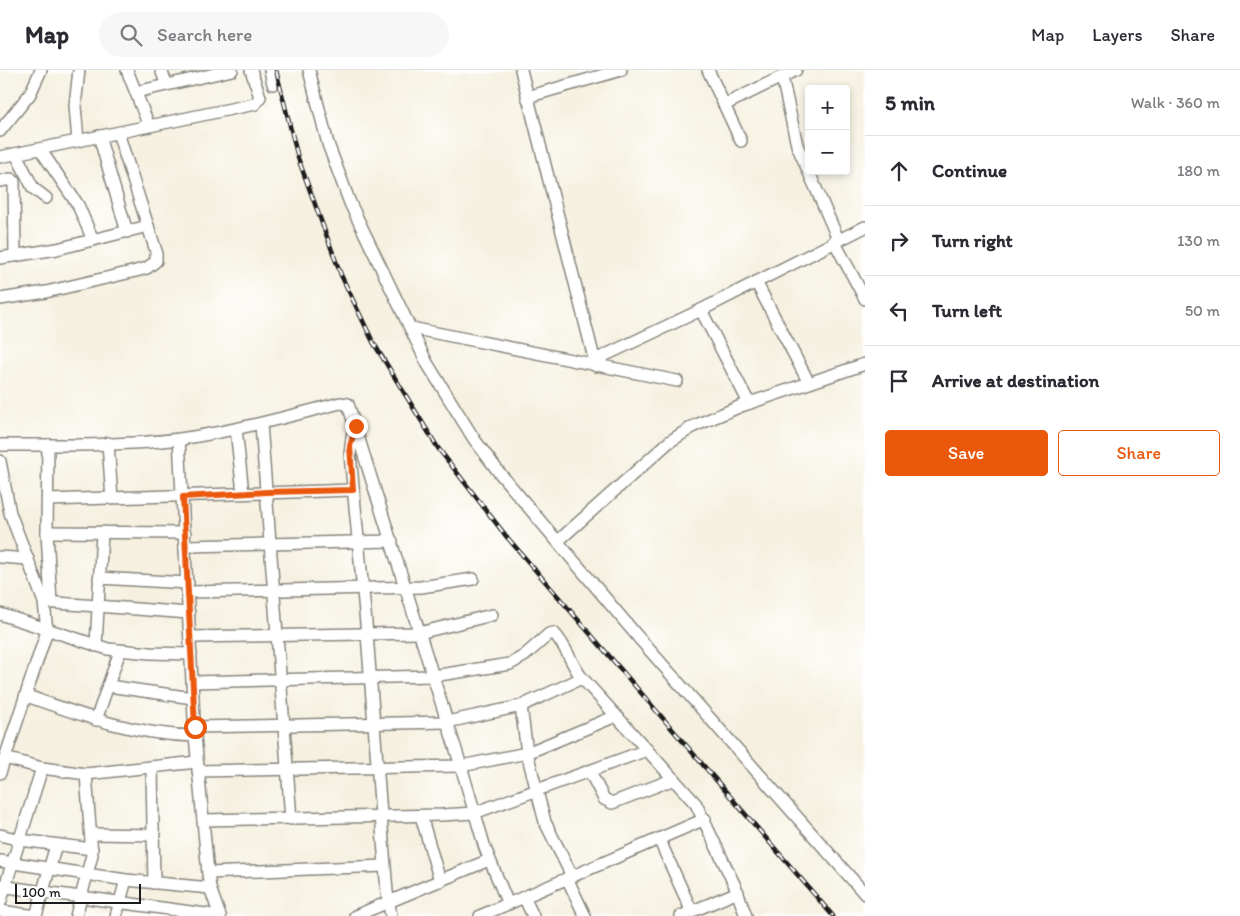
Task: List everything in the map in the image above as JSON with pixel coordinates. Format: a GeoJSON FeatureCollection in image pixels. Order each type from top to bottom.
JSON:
{"type":"FeatureCollection","features":[{"type":"Feature","properties":{"kind":"street"},"geometry":{"type":"LineString","coordinates":[[0,131],[30,94],[41,70]]}},
{"type":"Feature","properties":{"kind":"street"},"geometry":{"type":"LineString","coordinates":[[78,141],[75,106],[79,70]]}},
{"type":"Feature","properties":{"kind":"street"},"geometry":{"type":"LineString","coordinates":[[127,70],[149,126]]}},
{"type":"Feature","properties":{"kind":"street"},"geometry":{"type":"LineString","coordinates":[[161,70],[167,85]]}},
{"type":"Feature","properties":{"kind":"street"},"geometry":{"type":"LineString","coordinates":[[136,92],[232,70]]}},
{"type":"Feature","properties":{"kind":"street"},"geometry":{"type":"LineString","coordinates":[[0,158],[258,103],[260,97],[250,70]]}},
{"type":"Feature","properties":{"kind":"street"},"geometry":{"type":"LineString","coordinates":[[270,70],[273,84]]}},
{"type":"Feature","properties":{"kind":"street"},"geometry":{"type":"LineString","coordinates":[[309,70],[322,123],[342,184],[436,379],[474,439],[638,637],[865,894]]}},
{"type":"Feature","properties":{"kind":"street"},"geometry":{"type":"LineString","coordinates":[[520,70],[596,363]]}},
{"type":"Feature","properties":{"kind":"street"},"geometry":{"type":"LineString","coordinates":[[527,97],[621,70]]}},
{"type":"Feature","properties":{"kind":"street"},"geometry":{"type":"LineString","coordinates":[[708,70],[741,141]]}},
{"type":"Feature","properties":{"kind":"street"},"geometry":{"type":"LineString","coordinates":[[724,106],[796,70]]}},
{"type":"Feature","properties":{"kind":"street"},"geometry":{"type":"LineString","coordinates":[[782,77],[797,145],[836,240],[865,299]]}},
{"type":"Feature","properties":{"kind":"street"},"geometry":{"type":"LineString","coordinates":[[0,299],[46,292],[148,268],[156,261],[157,256],[118,132]]}},
{"type":"Feature","properties":{"kind":"street"},"geometry":{"type":"LineString","coordinates":[[100,136],[127,232]]}},
{"type":"Feature","properties":{"kind":"street"},"geometry":{"type":"LineString","coordinates":[[40,149],[78,205],[93,240]]}},
{"type":"Feature","properties":{"kind":"street"},"geometry":{"type":"LineString","coordinates":[[16,154],[33,188],[46,198]]}},
{"type":"Feature","properties":{"kind":"street"},"geometry":{"type":"LineString","coordinates":[[0,181],[11,179],[14,181],[15,256]]}},
{"type":"Feature","properties":{"kind":"street"},"geometry":{"type":"LineString","coordinates":[[0,258],[93,240],[148,226]]}},
{"type":"Feature","properties":{"kind":"street"},"geometry":{"type":"LineString","coordinates":[[596,363],[865,227]]}},
{"type":"Feature","properties":{"kind":"street"},"geometry":{"type":"LineString","coordinates":[[756,282],[809,383]]}},
{"type":"Feature","properties":{"kind":"street"},"geometry":{"type":"LineString","coordinates":[[701,310],[749,403]]}},
{"type":"Feature","properties":{"kind":"street"},"geometry":{"type":"LineString","coordinates":[[410,328],[596,363],[677,381]]}},
{"type":"Feature","properties":{"kind":"street"},"geometry":{"type":"LineString","coordinates":[[558,541],[669,442],[694,426],[749,403],[865,364]]}},
{"type":"Feature","properties":{"kind":"street"},"geometry":{"type":"LineString","coordinates":[[0,445],[108,443],[179,439],[261,424],[345,403],[351,408],[474,813],[489,860],[508,904]]}},
{"type":"Feature","properties":{"kind":"street"},"geometry":{"type":"LineString","coordinates":[[261,424],[291,819]]}},
{"type":"Feature","properties":{"kind":"street"},"geometry":{"type":"LineString","coordinates":[[356,426],[350,446],[353,490],[367,634],[384,866],[391,916]]}},
{"type":"Feature","properties":{"kind":"street"},"geometry":{"type":"LineString","coordinates":[[236,429],[243,493]]}},
{"type":"Feature","properties":{"kind":"street"},"geometry":{"type":"LineString","coordinates":[[3,887],[120,903],[152,912],[220,916],[210,888],[198,767],[179,439]]}},
{"type":"Feature","properties":{"kind":"street"},"geometry":{"type":"LineString","coordinates":[[108,443],[112,499]]}},
{"type":"Feature","properties":{"kind":"street"},"geometry":{"type":"LineString","coordinates":[[0,773],[47,631],[48,445]]}},
{"type":"Feature","properties":{"kind":"street"},"geometry":{"type":"LineString","coordinates":[[1,467],[10,513],[47,602]]}},
{"type":"Feature","properties":{"kind":"street"},"geometry":{"type":"LineString","coordinates":[[48,500],[353,490]]}},
{"type":"Feature","properties":{"kind":"street"},"geometry":{"type":"LineString","coordinates":[[47,532],[185,533]]}},
{"type":"Feature","properties":{"kind":"street"},"geometry":{"type":"LineString","coordinates":[[96,646],[102,532]]}},
{"type":"Feature","properties":{"kind":"street"},"geometry":{"type":"LineString","coordinates":[[186,546],[392,541]]}},
{"type":"Feature","properties":{"kind":"street"},"geometry":{"type":"LineString","coordinates":[[0,557],[28,559]]}},
{"type":"Feature","properties":{"kind":"street"},"geometry":{"type":"LineString","coordinates":[[99,578],[188,587],[274,589],[406,587],[473,579]]}},
{"type":"Feature","properties":{"kind":"street"},"geometry":{"type":"LineString","coordinates":[[47,602],[97,608],[189,613]]}},
{"type":"Feature","properties":{"kind":"street"},"geometry":{"type":"LineString","coordinates":[[0,614],[96,646],[120,651],[191,654]]}},
{"type":"Feature","properties":{"kind":"street"},"geometry":{"type":"LineString","coordinates":[[191,637],[419,633],[492,615]]}},
{"type":"Feature","properties":{"kind":"street"},"geometry":{"type":"LineString","coordinates":[[192,682],[433,676],[510,664],[524,656],[552,633],[563,643],[570,660],[582,678],[690,796],[704,819],[738,892],[746,916]]}},
{"type":"Feature","properties":{"kind":"street"},"geometry":{"type":"LineString","coordinates":[[96,720],[120,651]]}},
{"type":"Feature","properties":{"kind":"street"},"geometry":{"type":"LineString","coordinates":[[27,696],[96,720],[139,731],[195,732],[285,725],[447,722],[522,706],[582,678]]}},
{"type":"Feature","properties":{"kind":"street"},"geometry":{"type":"LineString","coordinates":[[108,686],[193,698]]}},
{"type":"Feature","properties":{"kind":"street"},"geometry":{"type":"LineString","coordinates":[[522,706],[526,753],[536,792],[548,831],[570,877],[585,916]]}},
{"type":"Feature","properties":{"kind":"street"},"geometry":{"type":"LineString","coordinates":[[5,758],[42,768],[86,774],[152,768],[198,767],[288,770],[461,766],[526,753],[616,716]]}},
{"type":"Feature","properties":{"kind":"street"},"geometry":{"type":"LineString","coordinates":[[203,820],[420,816],[474,813],[647,750]]}},
{"type":"Feature","properties":{"kind":"street"},"geometry":{"type":"LineString","coordinates":[[0,903],[3,887],[13,863],[42,768]]}},
{"type":"Feature","properties":{"kind":"street"},"geometry":{"type":"LineString","coordinates":[[152,768],[155,835],[154,883]]}},
{"type":"Feature","properties":{"kind":"street"},"geometry":{"type":"LineString","coordinates":[[590,772],[604,799],[612,803],[674,779]]}},
{"type":"Feature","properties":{"kind":"street"},"geometry":{"type":"LineString","coordinates":[[76,916],[89,875],[92,849],[86,774]]}},
{"type":"Feature","properties":{"kind":"street"},"geometry":{"type":"LineString","coordinates":[[420,816],[440,881]]}},
{"type":"Feature","properties":{"kind":"street"},"geometry":{"type":"LineString","coordinates":[[480,916],[704,819]]}},
{"type":"Feature","properties":{"kind":"street"},"geometry":{"type":"LineString","coordinates":[[91,834],[155,835]]}},
{"type":"Feature","properties":{"kind":"street"},"geometry":{"type":"LineString","coordinates":[[0,835],[20,840],[92,849]]}},
{"type":"Feature","properties":{"kind":"street"},"geometry":{"type":"LineString","coordinates":[[659,839],[685,915],[738,892]]}},
{"type":"Feature","properties":{"kind":"street"},"geometry":{"type":"LineString","coordinates":[[0,911],[36,916],[51,869],[56,845]]}},
{"type":"Feature","properties":{"kind":"street"},"geometry":{"type":"LineString","coordinates":[[355,916],[489,860]]}},
{"type":"Feature","properties":{"kind":"street"},"geometry":{"type":"LineString","coordinates":[[0,861],[126,880],[210,888]]}},
{"type":"Feature","properties":{"kind":"street"},"geometry":{"type":"LineString","coordinates":[[208,873],[384,866]]}},
{"type":"Feature","properties":{"kind":"street"},"geometry":{"type":"LineString","coordinates":[[116,916],[126,880]]}},
{"type":"Feature","properties":{"kind":"street"},"geometry":{"type":"LineString","coordinates":[[524,897],[533,916]]}},
{"type":"Feature","properties":{"kind":"railway"},"geometry":{"type":"LineString","coordinates":[[276,70],[298,158],[341,275],[373,342],[438,448],[506,536],[833,916]]}},
{"type":"Feature","properties":{"kind":"route"},"geometry":{"type":"LineString","coordinates":[[195,727],[183,497],[267,492],[353,490],[350,446],[356,426]]}}]}
